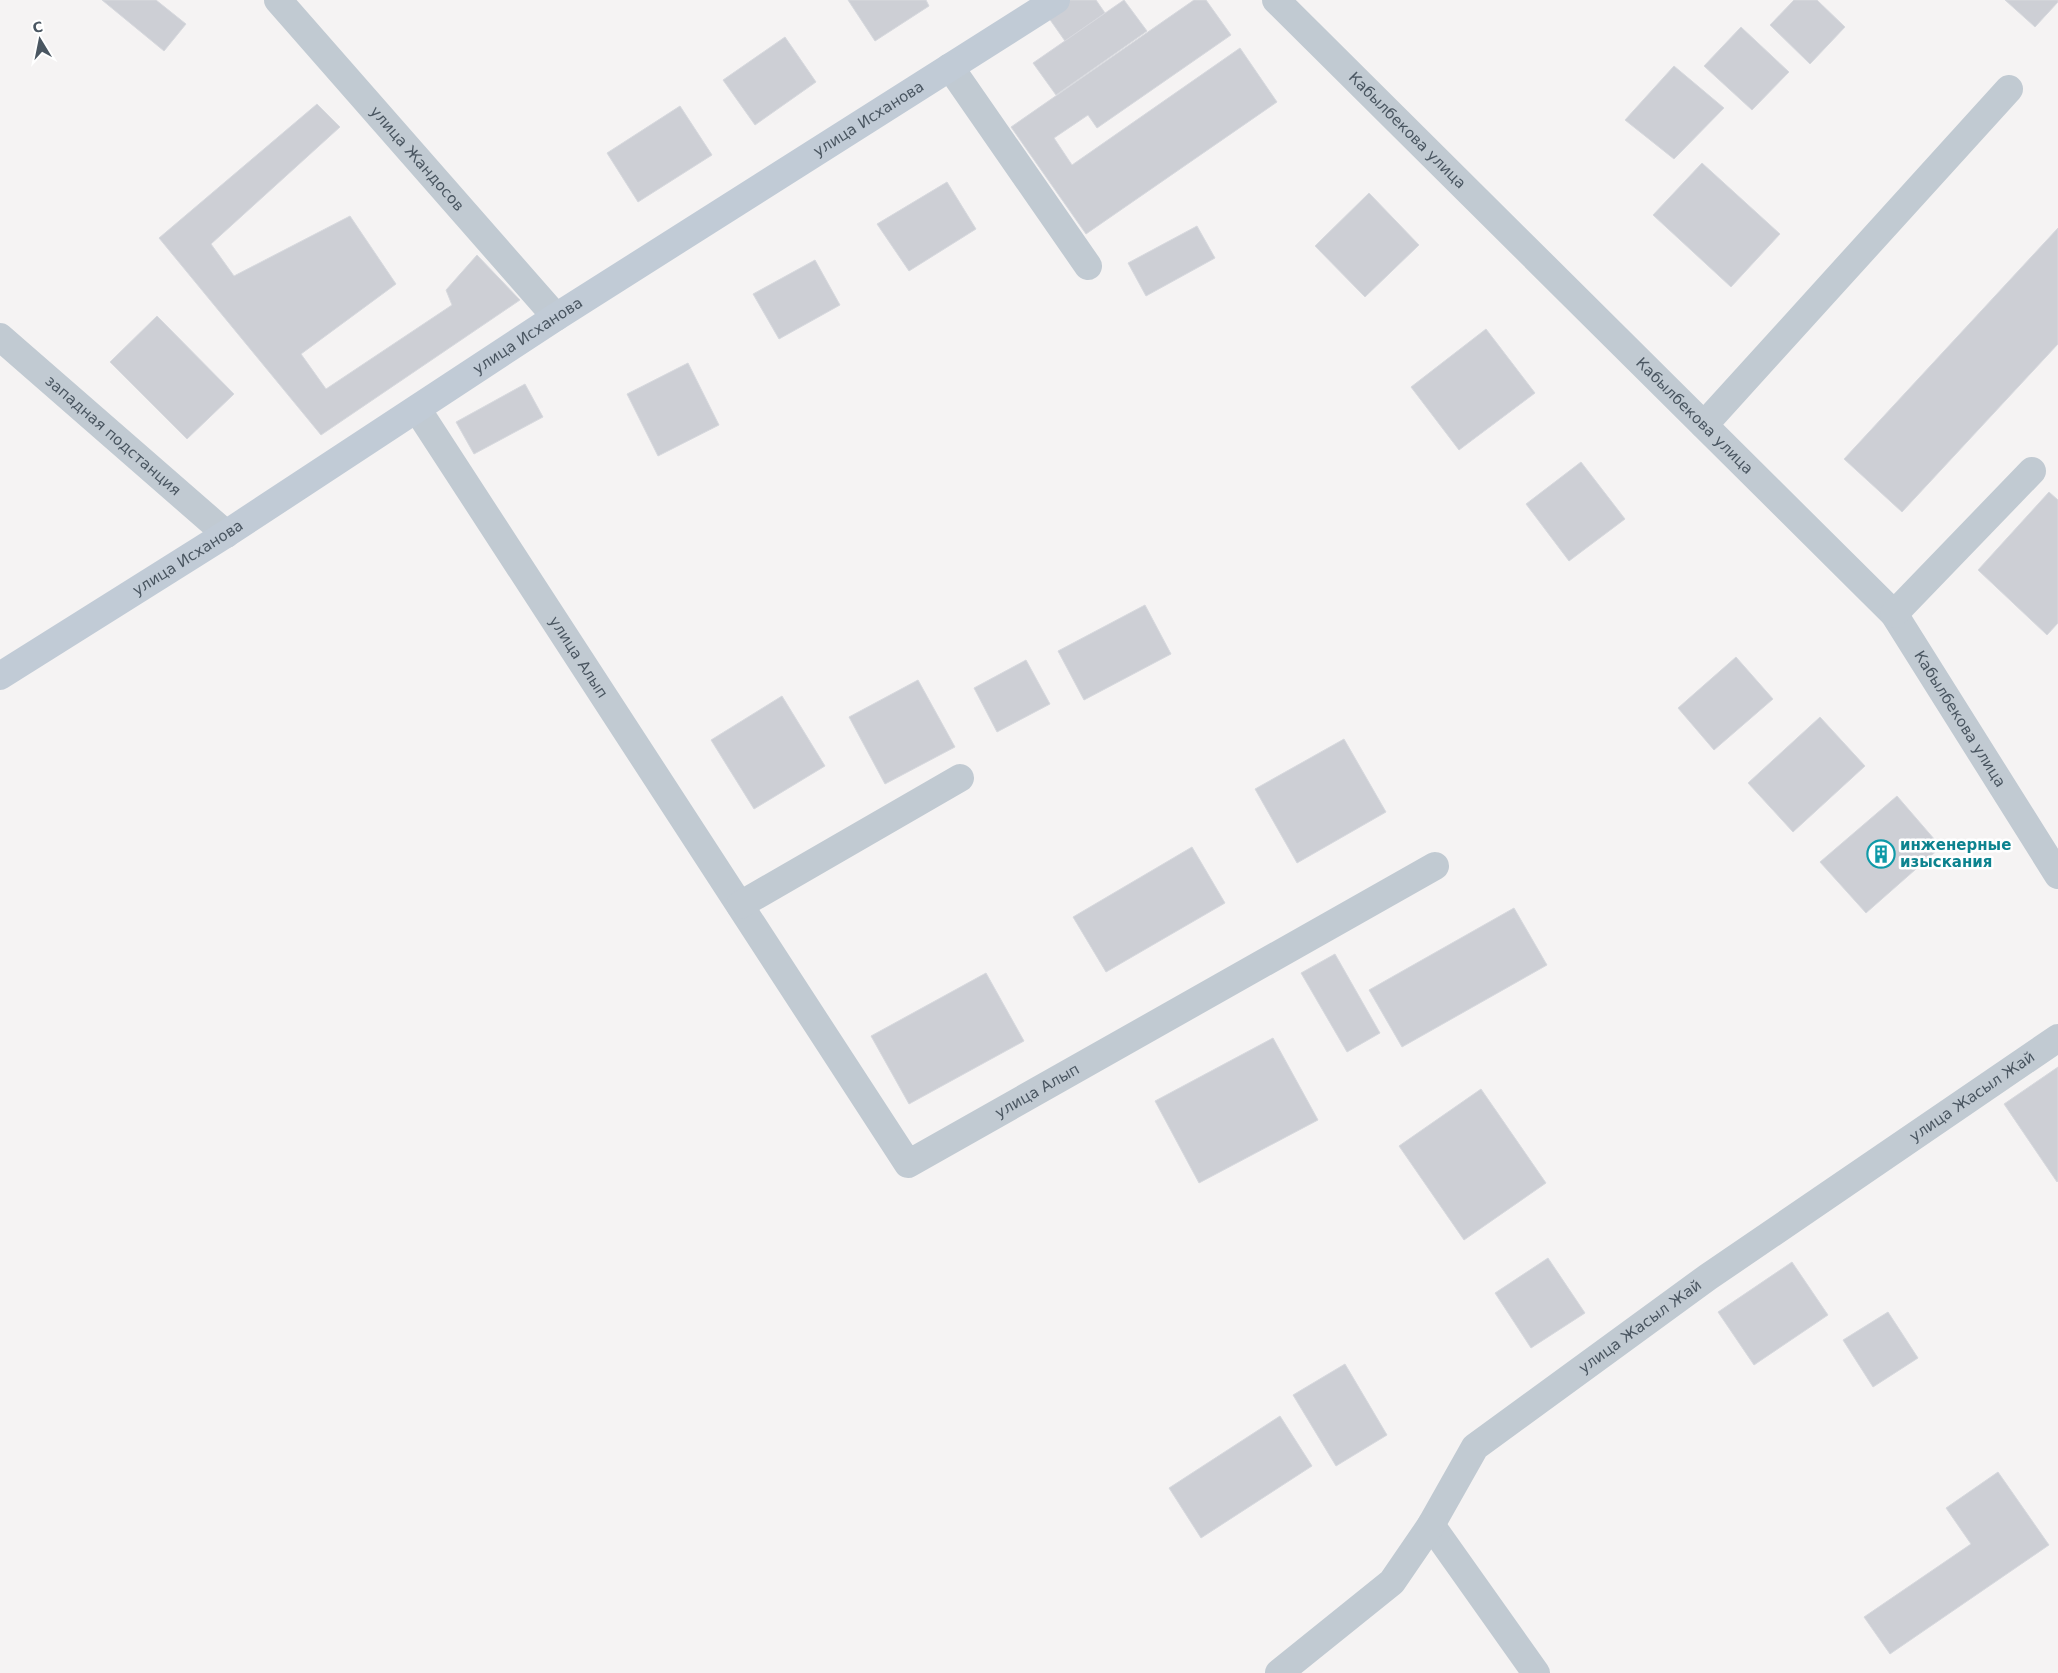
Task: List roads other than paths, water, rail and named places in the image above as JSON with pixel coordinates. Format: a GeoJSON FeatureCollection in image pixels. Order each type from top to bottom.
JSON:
{"type":"FeatureCollection","features":[{"type":"Feature","properties":{"kind":"main road","name":"улица Исханова"},"geometry":{"type":"LineString","coordinates":[[0,676],[226,534],[556,317],[1056,0]]}},
{"type":"Feature","properties":{"kind":"street","name":"улица Жандосов"},"geometry":{"type":"LineString","coordinates":[[278,0],[556,317]]}},
{"type":"Feature","properties":{"kind":"street","name":"Кабылбекова улица"},"geometry":{"type":"LineString","coordinates":[[1276,0],[1894,614],[2058,876]]}},
{"type":"Feature","properties":{"kind":"street"},"geometry":{"type":"LineString","coordinates":[[950,68],[1088,266]]}},
{"type":"Feature","properties":{"kind":"street"},"geometry":{"type":"LineString","coordinates":[[1704,425],[2009,89]]}},
{"type":"Feature","properties":{"kind":"street","name":"западная подстанция"},"geometry":{"type":"LineString","coordinates":[[0,337],[226,534]]}},
{"type":"Feature","properties":{"kind":"street","name":"улица Алып"},"geometry":{"type":"LineString","coordinates":[[417,408],[908,1164],[1435,866]]}},
{"type":"Feature","properties":{"kind":"street"},"geometry":{"type":"LineString","coordinates":[[1894,614],[2032,471]]}},
{"type":"Feature","properties":{"kind":"street"},"geometry":{"type":"LineString","coordinates":[[740,905],[960,778]]}},
{"type":"Feature","properties":{"kind":"street","name":"улица Жасыл Жай"},"geometry":{"type":"LineString","coordinates":[[1279,1673],[1392,1582],[1431,1525],[1474,1447],[1708,1277],[2058,1038]]}},
{"type":"Feature","properties":{"kind":"street"},"geometry":{"type":"LineString","coordinates":[[1431,1525],[1536,1673]]}},
{"type":"Feature","properties":{"kind":"place","name":"инженерные изыскания"},"geometry":{"type":"Point","coordinates":[1881,854]}}]}
